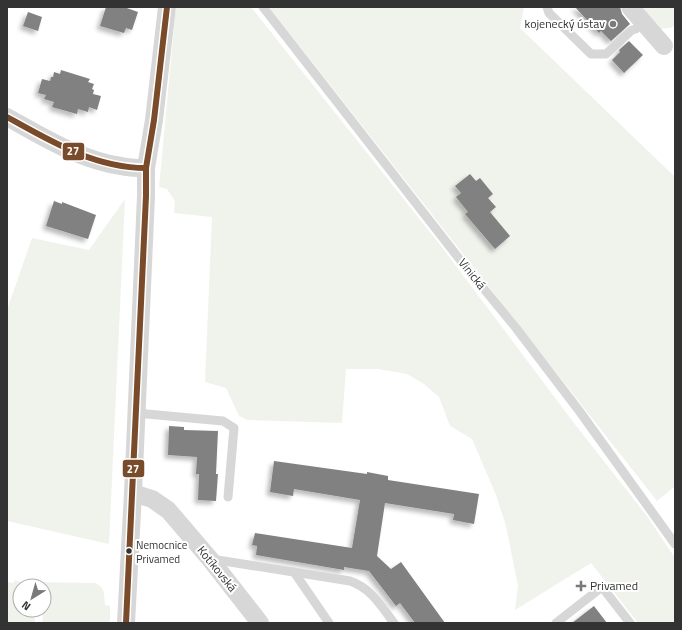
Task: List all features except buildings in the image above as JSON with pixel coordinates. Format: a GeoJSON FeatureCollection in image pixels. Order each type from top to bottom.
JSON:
{"type":"FeatureCollection","features":[{"type":"Feature","properties":{"kind":"street"},"geometry":{"type":"LineString","coordinates":[[126,623],[133,494],[146,168],[154,120],[167,7]]}},
{"type":"Feature","properties":{"kind":"street"},"geometry":{"type":"LineString","coordinates":[[630,7],[670,47]]}},
{"type":"Feature","properties":{"kind":"street"},"geometry":{"type":"LineString","coordinates":[[636,29],[646,36],[670,47]]}},
{"type":"Feature","properties":{"kind":"street"},"geometry":{"type":"LineString","coordinates":[[7,116],[50,142],[97,161],[122,166],[146,168]]}},
{"type":"Feature","properties":{"kind":"street","name":"Kotíkovská"},"geometry":{"type":"LineString","coordinates":[[133,494],[152,499],[168,510],[210,559],[260,623]]}},
{"type":"Feature","properties":{"kind":"lane","name":"Vinická"},"geometry":{"type":"LineString","coordinates":[[263,7],[461,261],[516,328],[580,412],[675,544]]}},
{"type":"Feature","properties":{"kind":"lane"},"geometry":{"type":"LineString","coordinates":[[547,7],[549,13],[591,54],[606,54],[632,30],[636,29]]}},
{"type":"Feature","properties":{"kind":"lane"},"geometry":{"type":"LineString","coordinates":[[136,413],[222,421],[234,428],[228,497]]}},
{"type":"Feature","properties":{"kind":"lane"},"geometry":{"type":"LineString","coordinates":[[210,559],[350,581],[358,584],[371,593],[394,623]]}},
{"type":"Feature","properties":{"kind":"lane"},"geometry":{"type":"LineString","coordinates":[[294,572],[329,623]]}},
{"type":"Feature","properties":{"kind":"lane"},"geometry":{"type":"LineString","coordinates":[[556,623],[602,587],[630,623]]}},
{"type":"Feature","properties":{"kind":"shaded area"},"geometry":{"type":"Polygon","coordinates":[[[176,7],[251,7],[441,246],[577,427],[647,516],[675,558],[675,623],[638,623],[591,563],[515,610],[518,586],[506,526],[496,495],[472,439],[450,426],[439,397],[424,384],[407,374],[378,369],[346,369],[342,423],[248,420],[239,416],[226,388],[205,382],[212,217],[174,213],[175,201],[167,189],[159,187],[176,7]]]}},
{"type":"Feature","properties":{"kind":"shaded area"},"geometry":{"type":"Polygon","coordinates":[[[269,7],[524,7],[520,28],[675,177],[675,486],[657,501],[269,7]]]}},
{"type":"Feature","properties":{"kind":"shaded area"},"geometry":{"type":"Polygon","coordinates":[[[628,7],[675,7],[675,25],[670,28],[646,30],[628,7]]]}},
{"type":"Feature","properties":{"kind":"shaded area"},"geometry":{"type":"Polygon","coordinates":[[[125,199],[109,544],[7,521],[7,310],[32,238],[89,250],[125,199]]]}},
{"type":"Feature","properties":{"kind":"shaded area"},"geometry":{"type":"Polygon","coordinates":[[[7,582],[12,583],[12,618],[35,618],[35,623],[7,623],[7,582]]]}},
{"type":"Feature","properties":{"kind":"shaded area"},"geometry":{"type":"Polygon","coordinates":[[[52,582],[96,583],[103,590],[105,605],[110,606],[110,623],[43,623],[43,618],[52,618],[52,582]]]}},
{"type":"Feature","properties":{"kind":"transit line","name":"27"},"geometry":{"type":"LineString","coordinates":[[126,623],[146,196],[146,168],[154,120],[167,7]]}},
{"type":"Feature","properties":{"kind":"transit line","name":"27"},"geometry":{"type":"LineString","coordinates":[[7,117],[56,144],[74,152],[109,163],[127,167],[146,168]]}},
{"type":"Feature","properties":{"kind":"place","name":"kojenecký ústav"},"geometry":{"type":"Point","coordinates":[613,24]}},
{"type":"Feature","properties":{"kind":"place","name":"Nemocnice Privamed"},"geometry":{"type":"Point","coordinates":[129,551]}},
{"type":"Feature","properties":{"kind":"place","name":"Privamed"},"geometry":{"type":"Point","coordinates":[581,586]}}]}
